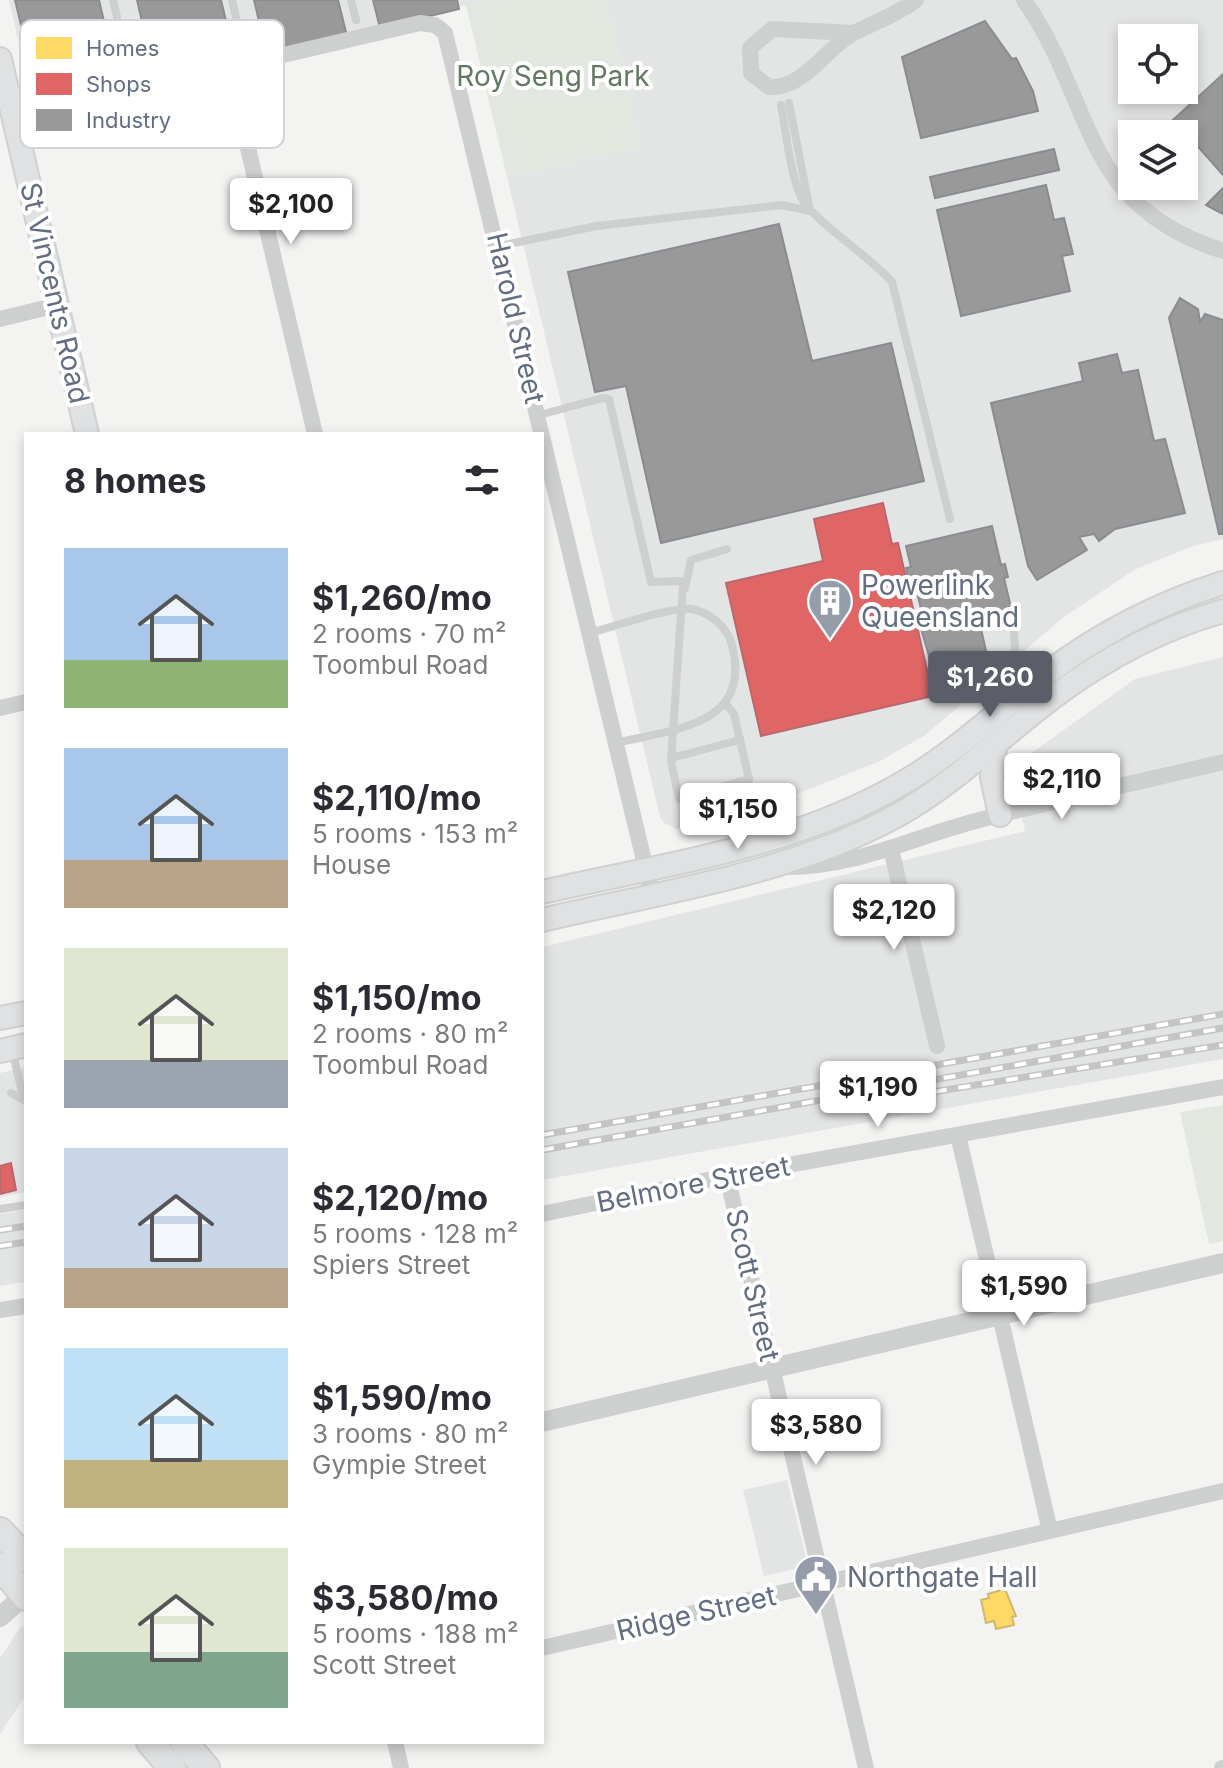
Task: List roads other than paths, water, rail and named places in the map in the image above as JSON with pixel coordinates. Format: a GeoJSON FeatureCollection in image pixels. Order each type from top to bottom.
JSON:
{"type":"FeatureCollection","features":[{"type":"Feature","properties":{"kind":"highway"},"geometry":{"type":"LineString","coordinates":[[0,1531],[24,1557]]}},
{"type":"Feature","properties":{"kind":"highway"},"geometry":{"type":"LineString","coordinates":[[0,1566],[24,1594]]}},
{"type":"Feature","properties":{"kind":"highway"},"geometry":{"type":"LineString","coordinates":[[153,1744],[176,1758],[206,1768]]}},
{"type":"Feature","properties":{"kind":"main road","name":"St Vincents Road"},"geometry":{"type":"LineString","coordinates":[[0,59],[4,90],[20,144]]}},
{"type":"Feature","properties":{"kind":"main road","name":"St Vincents Road"},"geometry":{"type":"LineString","coordinates":[[21,148],[87,432]]}},
{"type":"Feature","properties":{"kind":"main road"},"geometry":{"type":"LineString","coordinates":[[544,892],[769,840],[852,810],[929,766],[1045,675],[1118,628],[1173,600],[1223,583]]}},
{"type":"Feature","properties":{"kind":"main road"},"geometry":{"type":"LineString","coordinates":[[544,920],[769,867],[898,815],[1102,664],[1157,635],[1223,611]]}},
{"type":"Feature","properties":{"kind":"main road"},"geometry":{"type":"LineString","coordinates":[[995,745],[992,778],[1000,815]]}},
{"type":"Feature","properties":{"kind":"main road"},"geometry":{"type":"LineString","coordinates":[[0,1018],[24,1013]]}},
{"type":"Feature","properties":{"kind":"street"},"geometry":{"type":"LineString","coordinates":[[853,33],[772,29],[750,48],[751,73],[769,87],[789,84],[853,33],[886,21],[916,0]]}},
{"type":"Feature","properties":{"kind":"street"},"geometry":{"type":"LineString","coordinates":[[1024,0],[1058,55],[1095,148],[1121,187],[1138,206],[1173,232],[1223,251]]}},
{"type":"Feature","properties":{"kind":"street","name":"Harold Street"},"geometry":{"type":"LineString","coordinates":[[284,54],[420,23],[438,26],[450,44],[543,432]]}},
{"type":"Feature","properties":{"kind":"street"},"geometry":{"type":"LineString","coordinates":[[14,118],[20,117]]}},
{"type":"Feature","properties":{"kind":"street"},"geometry":{"type":"LineString","coordinates":[[248,148],[315,432]]}},
{"type":"Feature","properties":{"kind":"street"},"geometry":{"type":"LineString","coordinates":[[0,319],[57,305]]}},
{"type":"Feature","properties":{"kind":"street","name":"Harold Street"},"geometry":{"type":"LineString","coordinates":[[544,436],[652,894]]}},
{"type":"Feature","properties":{"kind":"street"},"geometry":{"type":"LineString","coordinates":[[0,708],[24,702]]}},
{"type":"Feature","properties":{"kind":"street"},"geometry":{"type":"LineString","coordinates":[[769,867],[816,868],[891,849],[915,838],[1000,815],[1223,762]]}},
{"type":"Feature","properties":{"kind":"street"},"geometry":{"type":"LineString","coordinates":[[891,849],[937,1046]]}},
{"type":"Feature","properties":{"kind":"street","name":"Belmore Street"},"geometry":{"type":"LineString","coordinates":[[544,1214],[727,1176],[1223,1087]]}},
{"type":"Feature","properties":{"kind":"street"},"geometry":{"type":"LineString","coordinates":[[958,1135],[1050,1531]]}},
{"type":"Feature","properties":{"kind":"street","name":"Scott Street"},"geometry":{"type":"LineString","coordinates":[[727,1176],[866,1768]]}},
{"type":"Feature","properties":{"kind":"street"},"geometry":{"type":"LineString","coordinates":[[544,1422],[1223,1263]]}},
{"type":"Feature","properties":{"kind":"street"},"geometry":{"type":"LineString","coordinates":[[0,1310],[24,1306]]}},
{"type":"Feature","properties":{"kind":"street","name":"Ridge Street"},"geometry":{"type":"LineString","coordinates":[[544,1648],[1223,1491]]}},
{"type":"Feature","properties":{"kind":"street"},"geometry":{"type":"LineString","coordinates":[[0,1617],[24,1596]]}},
{"type":"Feature","properties":{"kind":"street"},"geometry":{"type":"LineString","coordinates":[[395,1744],[401,1768]]}},
{"type":"Feature","properties":{"kind":"lane"},"geometry":{"type":"LineString","coordinates":[[113,0],[118,20]]}},
{"type":"Feature","properties":{"kind":"lane"},"geometry":{"type":"LineString","coordinates":[[232,0],[237,20]]}},
{"type":"Feature","properties":{"kind":"lane"},"geometry":{"type":"LineString","coordinates":[[351,0],[356,20]]}},
{"type":"Feature","properties":{"kind":"lane"},"geometry":{"type":"LineString","coordinates":[[785,104],[810,211]]}},
{"type":"Feature","properties":{"kind":"lane"},"geometry":{"type":"LineString","coordinates":[[499,246],[597,226],[782,205],[810,211],[880,268],[892,282],[950,519]]}},
{"type":"Feature","properties":{"kind":"lane"},"geometry":{"type":"LineString","coordinates":[[539,415],[609,399],[651,582],[680,581],[685,591]]}},
{"type":"Feature","properties":{"kind":"lane"},"geometry":{"type":"LineString","coordinates":[[725,703],[734,714],[749,779],[679,799],[671,758],[685,591],[691,560],[727,549]]}},
{"type":"Feature","properties":{"kind":"lane"},"geometry":{"type":"LineString","coordinates":[[590,633],[682,609],[712,617],[730,640],[738,671],[725,703],[706,719],[615,743]]}},
{"type":"Feature","properties":{"kind":"lane"},"geometry":{"type":"LineString","coordinates":[[1007,706],[1016,664],[1014,633]]}},
{"type":"Feature","properties":{"kind":"lane"},"geometry":{"type":"LineString","coordinates":[[1016,664],[1045,675]]}},
{"type":"Feature","properties":{"kind":"lane"},"geometry":{"type":"LineString","coordinates":[[671,758],[740,740]]}},
{"type":"Feature","properties":{"kind":"lane"},"geometry":{"type":"LineString","coordinates":[[11,1093],[24,1100],[13,1048]]}},
{"type":"Feature","properties":{"kind":"lane"},"geometry":{"type":"LineString","coordinates":[[0,1209],[24,1205]]}},
{"type":"Feature","properties":{"kind":"railway"},"geometry":{"type":"LineString","coordinates":[[544,1135],[1223,1014]]}},
{"type":"Feature","properties":{"kind":"railway"},"geometry":{"type":"LineString","coordinates":[[544,1150],[1223,1028]]}},
{"type":"Feature","properties":{"kind":"railway"},"geometry":{"type":"LineString","coordinates":[[840,1107],[1223,1045]]}},
{"type":"Feature","properties":{"kind":"railway"},"geometry":{"type":"LineString","coordinates":[[0,1230],[24,1226]]}},
{"type":"Feature","properties":{"kind":"railway"},"geometry":{"type":"LineString","coordinates":[[0,1246],[24,1242]]}},
{"type":"Feature","properties":{"kind":"place","name":"Powerlink Queensland"},"geometry":{"type":"Point","coordinates":[830,640]}},
{"type":"Feature","properties":{"kind":"place","name":"Northgate Hall"},"geometry":{"type":"Point","coordinates":[816,1616]}},
{"type":"Feature","properties":{"kind":"park label","name":"Roy Seng Park"},"geometry":{"type":"Point","coordinates":[553,76]}}]}
